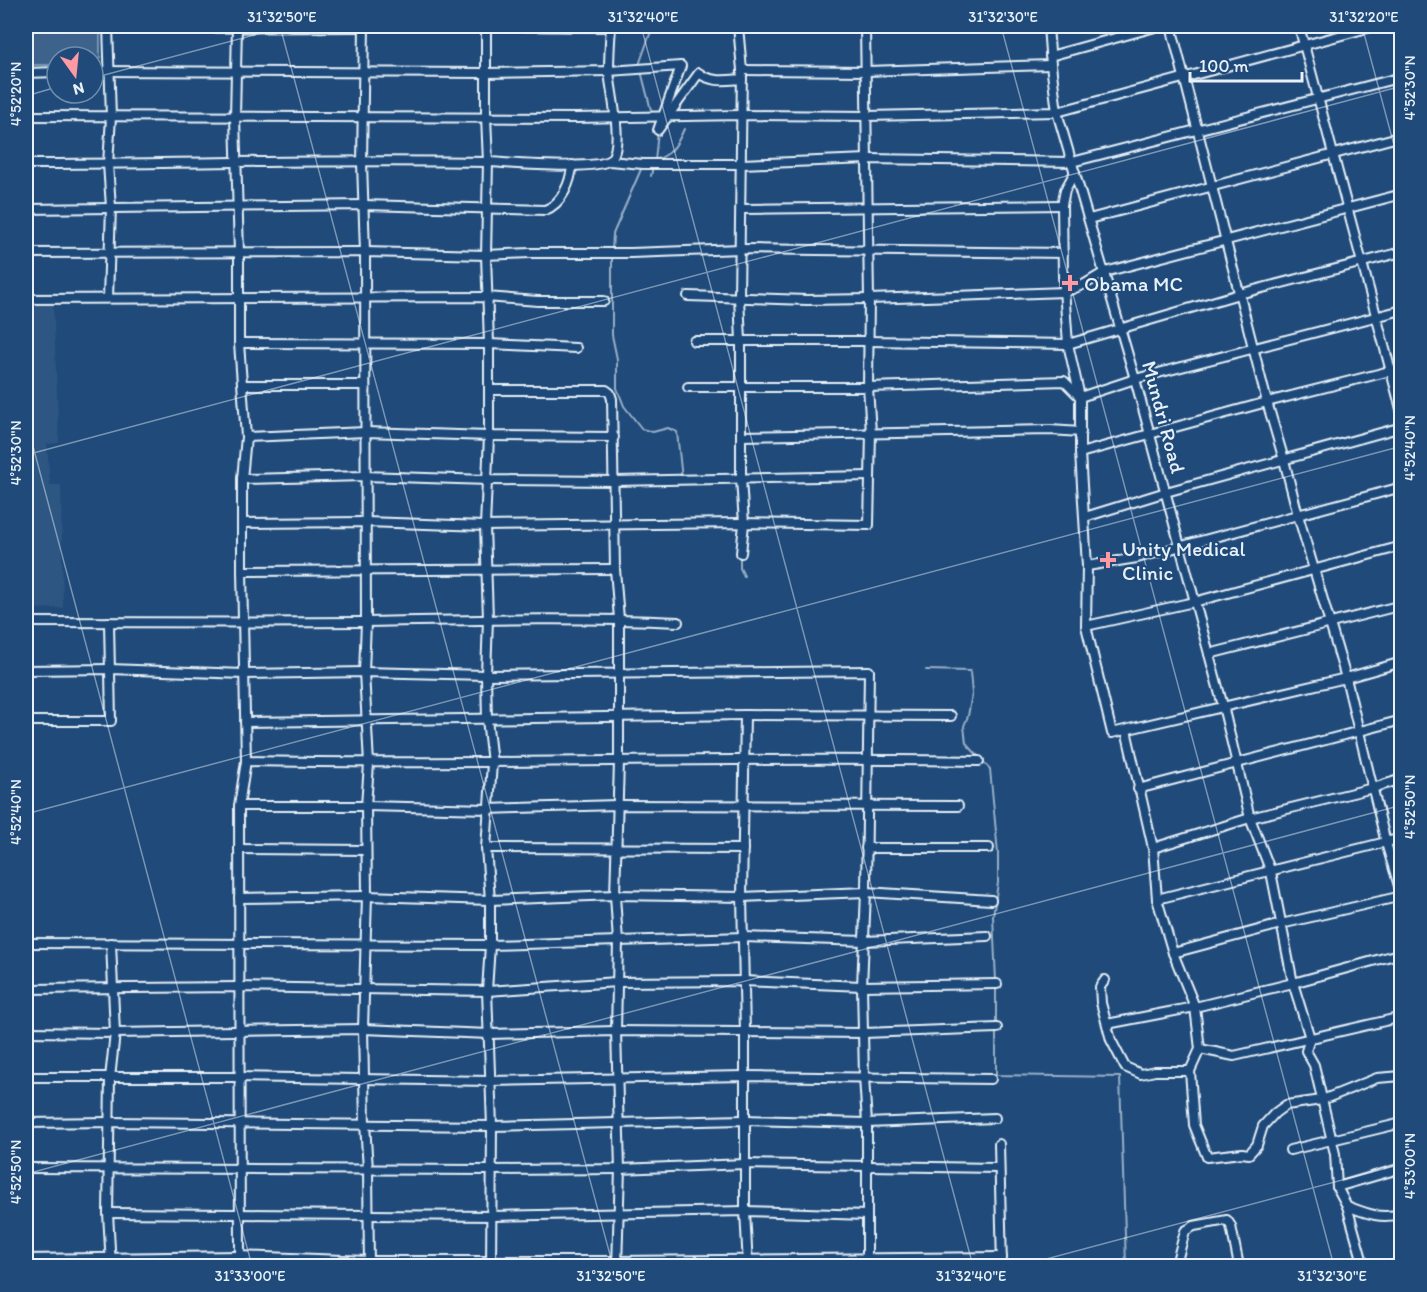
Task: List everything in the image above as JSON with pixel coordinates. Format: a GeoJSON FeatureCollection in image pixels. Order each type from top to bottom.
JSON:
{"type":"FeatureCollection","features":[{"type":"Feature","properties":{"kind":"street"},"geometry":{"type":"LineString","coordinates":[[108,298],[111,207],[108,164],[111,117],[108,27],[364,26],[362,162],[366,432],[364,672],[369,764],[366,806],[367,896],[363,1029],[369,1264]]}},
{"type":"Feature","properties":{"kind":"street"},"geometry":{"type":"LineString","coordinates":[[492,1263],[492,1126],[487,991],[490,900],[486,848],[492,763],[487,719],[486,675],[488,619],[485,526],[489,436],[489,344],[486,297],[488,162],[486,26],[611,26],[609,71],[616,146],[609,161]]}},
{"type":"Feature","properties":{"kind":"street"},"geometry":{"type":"LineString","coordinates":[[738,26],[742,74],[740,297],[741,478],[744,524],[741,553]]}},
{"type":"Feature","properties":{"kind":"street"},"geometry":{"type":"LineString","coordinates":[[800,26],[1048,26]]}},
{"type":"Feature","properties":{"kind":"street"},"geometry":{"type":"LineString","coordinates":[[243,523],[365,522],[485,526],[868,525],[871,433],[867,341],[869,250],[866,26]]}},
{"type":"Feature","properties":{"kind":"street","name":"Mundri Road"},"geometry":{"type":"LineString","coordinates":[[1048,26],[1057,112],[1121,328],[1166,492],[1223,706],[1250,818],[1271,872],[1293,983],[1310,1038],[1306,1051],[1314,1065],[1335,1154],[1337,1187]]}},
{"type":"Feature","properties":{"kind":"street"},"geometry":{"type":"LineString","coordinates":[[1050,56],[1159,26]]}},
{"type":"Feature","properties":{"kind":"street"},"geometry":{"type":"LineString","coordinates":[[1171,26],[1267,402],[1346,678],[1401,896],[1281,924],[1173,953]]}},
{"type":"Feature","properties":{"kind":"street"},"geometry":{"type":"LineString","coordinates":[[1299,26],[1401,413]]}},
{"type":"Feature","properties":{"kind":"street"},"geometry":{"type":"LineString","coordinates":[[26,116],[615,117],[867,116],[1057,112],[1374,26]]}},
{"type":"Feature","properties":{"kind":"street"},"geometry":{"type":"LineString","coordinates":[[237,27],[235,117],[240,253],[239,344],[246,437],[242,479],[246,761],[239,806],[240,1266]]}},
{"type":"Feature","properties":{"kind":"street"},"geometry":{"type":"LineString","coordinates":[[108,71],[486,73],[609,71],[681,66],[658,130],[699,73],[713,80],[742,74],[1051,66]]}},
{"type":"Feature","properties":{"kind":"street"},"geometry":{"type":"LineString","coordinates":[[26,73],[45,72]]}},
{"type":"Feature","properties":{"kind":"street"},"geometry":{"type":"LineString","coordinates":[[26,164],[488,162],[572,165],[599,164],[609,161],[643,164],[742,164],[868,159],[1072,162],[1401,77]]}},
{"type":"Feature","properties":{"kind":"street"},"geometry":{"type":"LineString","coordinates":[[1089,219],[1401,136]]}},
{"type":"Feature","properties":{"kind":"street"},"geometry":{"type":"LineString","coordinates":[[26,209],[364,205],[545,210],[558,202],[571,178],[572,165]]}},
{"type":"Feature","properties":{"kind":"street"},"geometry":{"type":"LineString","coordinates":[[1075,172],[1065,190],[1062,205],[1063,253],[1068,344],[1080,397],[1080,453],[1087,566],[1086,626],[1112,733],[1346,678],[1401,662]]}},
{"type":"Feature","properties":{"kind":"street"},"geometry":{"type":"LineString","coordinates":[[688,296],[869,299],[1065,292],[1105,273],[1401,194]]}},
{"type":"Feature","properties":{"kind":"street"},"geometry":{"type":"LineString","coordinates":[[741,209],[1062,205]]}},
{"type":"Feature","properties":{"kind":"street"},"geometry":{"type":"LineString","coordinates":[[26,253],[365,252],[486,255],[741,249],[1063,253]]}},
{"type":"Feature","properties":{"kind":"street"},"geometry":{"type":"LineString","coordinates":[[694,341],[1068,344],[1239,294],[1401,252]]}},
{"type":"Feature","properties":{"kind":"street"},"geometry":{"type":"LineString","coordinates":[[26,299],[486,297],[604,302]]}},
{"type":"Feature","properties":{"kind":"street"},"geometry":{"type":"LineString","coordinates":[[1080,397],[1135,379],[1253,347],[1401,310]]}},
{"type":"Feature","properties":{"kind":"street"},"geometry":{"type":"LineString","coordinates":[[239,344],[489,344],[576,348]]}},
{"type":"Feature","properties":{"kind":"street"},"geometry":{"type":"LineString","coordinates":[[1080,453],[1401,368]]}},
{"type":"Feature","properties":{"kind":"street"},"geometry":{"type":"LineString","coordinates":[[688,387],[868,387],[1064,381],[1080,397]]}},
{"type":"Feature","properties":{"kind":"street"},"geometry":{"type":"LineString","coordinates":[[243,385],[365,385]]}},
{"type":"Feature","properties":{"kind":"street"},"geometry":{"type":"LineString","coordinates":[[489,390],[606,390],[612,399],[615,569],[619,619],[619,762],[615,895],[618,942],[615,1032],[620,1169],[617,1264]]}},
{"type":"Feature","properties":{"kind":"street"},"geometry":{"type":"LineString","coordinates":[[1085,516],[1401,427]]}},
{"type":"Feature","properties":{"kind":"street"},"geometry":{"type":"LineString","coordinates":[[246,437],[366,432],[614,437]]}},
{"type":"Feature","properties":{"kind":"street"},"geometry":{"type":"LineString","coordinates":[[741,436],[1081,432]]}},
{"type":"Feature","properties":{"kind":"street"},"geometry":{"type":"LineString","coordinates":[[242,479],[364,476],[615,481],[870,476]]}},
{"type":"Feature","properties":{"kind":"street"},"geometry":{"type":"LineString","coordinates":[[1087,566],[1137,558],[1401,487]]}},
{"type":"Feature","properties":{"kind":"street"},"geometry":{"type":"LineString","coordinates":[[1086,626],[1194,602],[1401,546]]}},
{"type":"Feature","properties":{"kind":"street"},"geometry":{"type":"LineString","coordinates":[[242,571],[615,569]]}},
{"type":"Feature","properties":{"kind":"street"},"geometry":{"type":"LineString","coordinates":[[1209,654],[1401,605]]}},
{"type":"Feature","properties":{"kind":"street"},"geometry":{"type":"LineString","coordinates":[[26,622],[619,619],[678,622]]}},
{"type":"Feature","properties":{"kind":"street"},"geometry":{"type":"LineString","coordinates":[[26,720],[111,721],[109,622]]}},
{"type":"Feature","properties":{"kind":"street"},"geometry":{"type":"LineString","coordinates":[[26,670],[110,669],[244,674],[364,672],[486,675],[869,671],[869,759],[862,986],[867,1123],[867,1263]]}},
{"type":"Feature","properties":{"kind":"street"},"geometry":{"type":"LineString","coordinates":[[245,722],[745,715],[951,716]]}},
{"type":"Feature","properties":{"kind":"street"},"geometry":{"type":"LineString","coordinates":[[745,715],[742,897],[747,1263]]}},
{"type":"Feature","properties":{"kind":"street"},"geometry":{"type":"LineString","coordinates":[[1138,789],[1401,720]]}},
{"type":"Feature","properties":{"kind":"street"},"geometry":{"type":"LineString","coordinates":[[1126,730],[1153,848],[1157,899],[1173,953],[1195,1007],[1200,1049],[1190,1071],[1194,1125],[1207,1157],[1249,1154],[1257,1145],[1263,1126],[1286,1105],[1322,1100],[1377,1078],[1401,1076]]}},
{"type":"Feature","properties":{"kind":"street"},"geometry":{"type":"LineString","coordinates":[[246,761],[369,764],[869,759],[979,761]]}},
{"type":"Feature","properties":{"kind":"street"},"geometry":{"type":"LineString","coordinates":[[1153,848],[1250,818],[1401,779]]}},
{"type":"Feature","properties":{"kind":"street"},"geometry":{"type":"LineString","coordinates":[[239,806],[488,809],[744,804],[958,806]]}},
{"type":"Feature","properties":{"kind":"street"},"geometry":{"type":"LineString","coordinates":[[1157,899],[1401,838]]}},
{"type":"Feature","properties":{"kind":"street"},"geometry":{"type":"LineString","coordinates":[[486,848],[743,849]]}},
{"type":"Feature","properties":{"kind":"street"},"geometry":{"type":"LineString","coordinates":[[866,848],[989,848]]}},
{"type":"Feature","properties":{"kind":"street"},"geometry":{"type":"LineString","coordinates":[[239,849],[366,850]]}},
{"type":"Feature","properties":{"kind":"street"},"geometry":{"type":"LineString","coordinates":[[239,898],[367,896],[490,900],[615,895],[742,897],[866,892],[991,900]]}},
{"type":"Feature","properties":{"kind":"street"},"geometry":{"type":"LineString","coordinates":[[26,943],[490,945],[744,937],[864,940],[987,936]]}},
{"type":"Feature","properties":{"kind":"street"},"geometry":{"type":"LineString","coordinates":[[110,1262],[108,1213],[110,1078],[115,1033],[111,943]]}},
{"type":"Feature","properties":{"kind":"street"},"geometry":{"type":"LineString","coordinates":[[1107,1024],[1195,1007],[1401,953]]}},
{"type":"Feature","properties":{"kind":"street"},"geometry":{"type":"LineString","coordinates":[[1106,980],[1100,987],[1101,1003],[1111,1040],[1125,1067],[1141,1074],[1155,1071],[1190,1071]]}},
{"type":"Feature","properties":{"kind":"street"},"geometry":{"type":"LineString","coordinates":[[26,989],[239,987],[487,991],[617,982],[744,981],[862,986],[997,984]]}},
{"type":"Feature","properties":{"kind":"street"},"geometry":{"type":"LineString","coordinates":[[1200,1049],[1234,1056],[1401,1017]]}},
{"type":"Feature","properties":{"kind":"street"},"geometry":{"type":"LineString","coordinates":[[26,1032],[363,1029],[490,1034],[864,1033],[997,1028]]}},
{"type":"Feature","properties":{"kind":"street"},"geometry":{"type":"LineString","coordinates":[[26,1077],[365,1078],[490,1081],[744,1076],[991,1079]]}},
{"type":"Feature","properties":{"kind":"street"},"geometry":{"type":"LineString","coordinates":[[26,1123],[492,1126],[744,1120],[867,1123],[995,1118]]}},
{"type":"Feature","properties":{"kind":"street"},"geometry":{"type":"LineString","coordinates":[[1290,1150],[1401,1123]]}},
{"type":"Feature","properties":{"kind":"street"},"geometry":{"type":"LineString","coordinates":[[999,1144],[1002,1266]]}},
{"type":"Feature","properties":{"kind":"street"},"geometry":{"type":"LineString","coordinates":[[26,1168],[491,1170],[620,1169],[745,1164],[997,1168]]}},
{"type":"Feature","properties":{"kind":"street"},"geometry":{"type":"LineString","coordinates":[[1364,1266],[1347,1206],[1337,1187],[1401,1168]]}},
{"type":"Feature","properties":{"kind":"street"},"geometry":{"type":"LineString","coordinates":[[1347,1206],[1386,1218],[1401,1214]]}},
{"type":"Feature","properties":{"kind":"street"},"geometry":{"type":"LineString","coordinates":[[108,1213],[492,1216],[745,1211],[866,1215]]}},
{"type":"Feature","properties":{"kind":"street"},"geometry":{"type":"LineString","coordinates":[[1177,1261],[1185,1231],[1194,1226],[1227,1220],[1231,1226],[1239,1266]]}},
{"type":"Feature","properties":{"kind":"street"},"geometry":{"type":"LineString","coordinates":[[26,1259],[110,1262],[239,1256],[369,1264],[617,1264],[867,1263],[1002,1257]]}},
{"type":"Feature","properties":{"kind":"street"},"geometry":{"type":"LineString","coordinates":[[1390,1266],[1401,1264]]}},
{"type":"Feature","properties":{"kind":"shaded area"},"geometry":{"type":"Polygon","coordinates":[[[26,26],[100,26],[100,45],[45,45],[45,65],[26,65],[26,26]]]}},
{"type":"Feature","properties":{"kind":"shaded area"},"geometry":{"type":"Polygon","coordinates":[[[53,302],[59,443],[47,444],[50,485],[61,485],[63,608],[26,609],[26,303],[53,302]]]}},
{"type":"Feature","properties":{"kind":"waterway"},"geometry":{"type":"LineString","coordinates":[[640,66],[650,34],[658,26]]}},
{"type":"Feature","properties":{"kind":"waterway"},"geometry":{"type":"LineString","coordinates":[[641,71],[654,114]]}},
{"type":"Feature","properties":{"kind":"waterway"},"geometry":{"type":"LineString","coordinates":[[651,161],[672,150],[684,129]]}},
{"type":"Feature","properties":{"kind":"waterway"},"geometry":{"type":"LineString","coordinates":[[655,161],[658,131]]}},
{"type":"Feature","properties":{"kind":"waterway"},"geometry":{"type":"LineString","coordinates":[[651,176],[653,166]]}},
{"type":"Feature","properties":{"kind":"waterway"},"geometry":{"type":"LineString","coordinates":[[612,251],[613,234],[642,167]]}},
{"type":"Feature","properties":{"kind":"waterway"},"geometry":{"type":"LineString","coordinates":[[612,257],[612,335],[617,359],[617,388],[624,406],[642,429],[653,432],[668,428],[677,432],[682,479]]}},
{"type":"Feature","properties":{"kind":"waterway"},"geometry":{"type":"LineString","coordinates":[[738,493],[740,520]]}},
{"type":"Feature","properties":{"kind":"waterway"},"geometry":{"type":"LineString","coordinates":[[740,556],[740,568],[744,576]]}},
{"type":"Feature","properties":{"kind":"waterway"},"geometry":{"type":"LineString","coordinates":[[926,670],[970,671],[972,694],[964,726],[966,743],[990,769],[998,853],[998,883],[993,916],[996,981]]}},
{"type":"Feature","properties":{"kind":"waterway"},"geometry":{"type":"LineString","coordinates":[[996,987],[996,1075],[1120,1077],[1126,1266]]}},
{"type":"Feature","properties":{"kind":"place","name":"Obama MC"},"geometry":{"type":"Point","coordinates":[1070,283]}},
{"type":"Feature","properties":{"kind":"place","name":"Unity Medical Clinic"},"geometry":{"type":"Point","coordinates":[1108,560]}}]}
